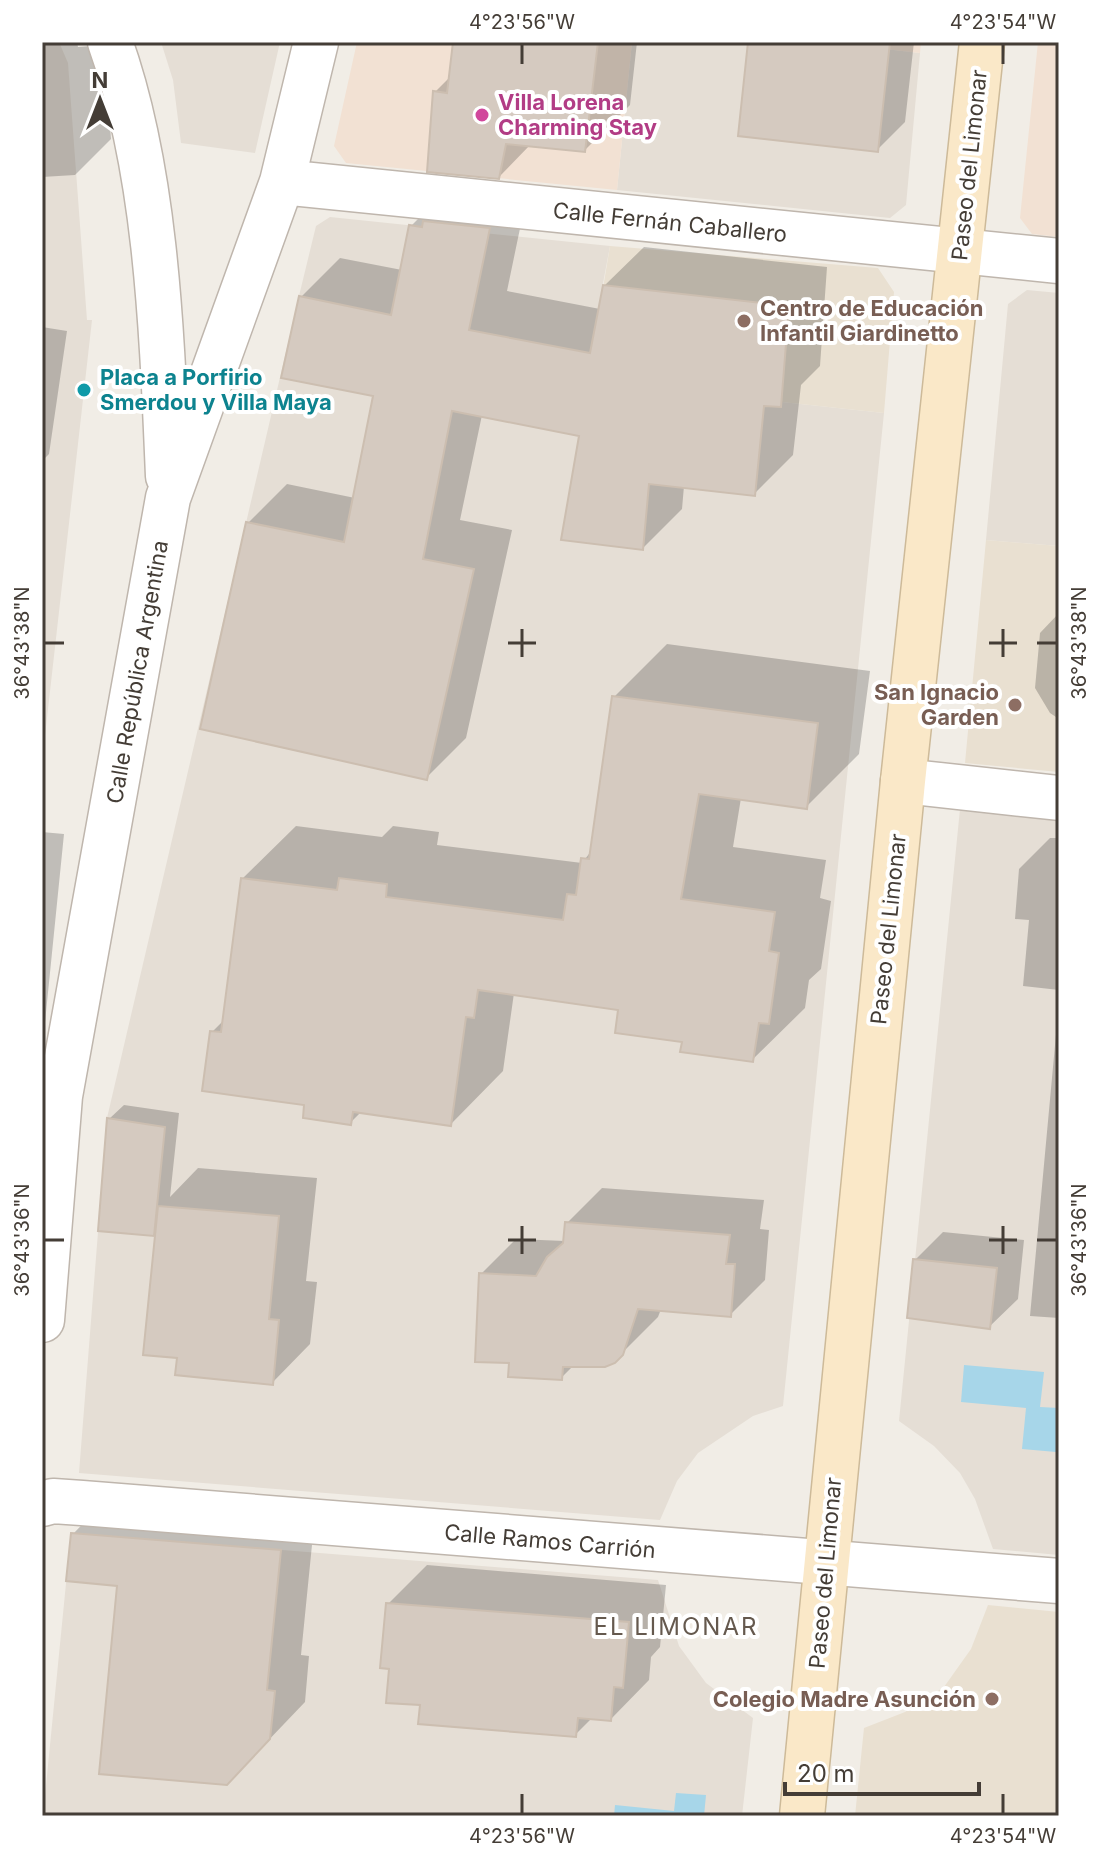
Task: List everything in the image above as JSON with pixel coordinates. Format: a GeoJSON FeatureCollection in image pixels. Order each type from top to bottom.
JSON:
{"type":"FeatureCollection","features":[{"type":"Feature","properties":{"kind":"main road","name":"Paseo del Limonar"},"geometry":{"type":"LineString","coordinates":[[802,1816],[903,781],[982,42]]}},
{"type":"Feature","properties":{"kind":"street"},"geometry":{"type":"LineString","coordinates":[[110,42],[140,166],[161,312],[168,498]]}},
{"type":"Feature","properties":{"kind":"street","name":"Calle República Argentina"},"geometry":{"type":"LineString","coordinates":[[42,1320],[60,1096],[168,498],[282,182],[316,42]]}},
{"type":"Feature","properties":{"kind":"street","name":"Calle Fernán Caballero"},"geometry":{"type":"LineString","coordinates":[[282,182],[1059,261]]}},
{"type":"Feature","properties":{"kind":"street"},"geometry":{"type":"LineString","coordinates":[[903,781],[1059,798]]}},
{"type":"Feature","properties":{"kind":"street","name":"Calle Ramos Carrión"},"geometry":{"type":"LineString","coordinates":[[42,1504],[82,1503],[1059,1581]]}},
{"type":"Feature","properties":{"kind":"shaded area"},"geometry":{"type":"Polygon","coordinates":[[[42,42],[59,42],[68,63],[87,320],[92,320],[42,762],[42,42]]]}},
{"type":"Feature","properties":{"kind":"shaded area"},"geometry":{"type":"Polygon","coordinates":[[[161,42],[280,42],[255,153],[181,143],[173,80],[161,42]]]}},
{"type":"Feature","properties":{"kind":"shaded area"},"geometry":{"type":"Polygon","coordinates":[[[357,42],[632,42],[617,190],[346,163],[334,146],[357,42]]]}},
{"type":"Feature","properties":{"kind":"shaded area"},"geometry":{"type":"Polygon","coordinates":[[[632,42],[823,42],[920,53],[906,205],[890,218],[617,190],[632,42]]]}},
{"type":"Feature","properties":{"kind":"shaded area"},"geometry":{"type":"Polygon","coordinates":[[[823,42],[921,42],[920,53],[823,42]]]}},
{"type":"Feature","properties":{"kind":"shaded area"},"geometry":{"type":"Polygon","coordinates":[[[1038,42],[1059,42],[1059,237],[1032,234],[1020,218],[1038,42]]]}},
{"type":"Feature","properties":{"kind":"shaded area"},"geometry":{"type":"Polygon","coordinates":[[[330,217],[610,246],[601,294],[782,402],[884,413],[783,1406],[753,1416],[698,1453],[677,1481],[660,1520],[79,1473],[107,1118],[316,226],[330,217]]]}},
{"type":"Feature","properties":{"kind":"shaded area","name":"Centro de Educación Infantil Giardinetto"},"geometry":{"type":"Polygon","coordinates":[[[610,246],[878,268],[894,292],[884,413],[782,402],[781,407],[587,384],[610,246]]]}},
{"type":"Feature","properties":{"kind":"shaded area"},"geometry":{"type":"Polygon","coordinates":[[[1027,290],[1059,293],[1059,546],[986,540],[1008,304],[1027,290]]]}},
{"type":"Feature","properties":{"kind":"shaded area","name":"San Ignacio Garden"},"geometry":{"type":"Polygon","coordinates":[[[986,540],[1059,546],[1059,772],[965,763],[986,540]]]}},
{"type":"Feature","properties":{"kind":"shaded area"},"geometry":{"type":"Polygon","coordinates":[[[960,809],[1059,819],[1059,1555],[993,1549],[975,1499],[960,1473],[934,1446],[899,1421],[960,809]]]}},
{"type":"Feature","properties":{"kind":"shaded area"},"geometry":{"type":"Polygon","coordinates":[[[71,1533],[658,1580],[679,1646],[706,1683],[753,1718],[742,1816],[43,1816],[71,1533]]]}},
{"type":"Feature","properties":{"kind":"shaded area","name":"Colegio Madre Asunción"},"geometry":{"type":"Polygon","coordinates":[[[988,1605],[1059,1612],[1059,1816],[855,1816],[864,1728],[905,1712],[944,1687],[971,1649],[988,1605]]]}},
{"type":"Feature","properties":{"kind":"water"},"geometry":{"type":"Polygon","coordinates":[[[964,1365],[1044,1372],[1040,1407],[1059,1408],[1056,1452],[1022,1449],[1026,1408],[961,1402],[964,1365]]]}},
{"type":"Feature","properties":{"kind":"water"},"geometry":{"type":"Polygon","coordinates":[[[676,1793],[706,1795],[704,1816],[614,1816],[615,1805],[674,1811],[676,1793]]]}},
{"type":"Feature","properties":{"kind":"building"},"geometry":{"type":"Polygon","coordinates":[[[453,42],[598,42],[585,152],[506,144],[499,179],[427,172],[433,91],[447,93],[453,42]]]}},
{"type":"Feature","properties":{"kind":"building"},"geometry":{"type":"Polygon","coordinates":[[[748,42],[890,42],[878,152],[738,136],[748,42]]]}},
{"type":"Feature","properties":{"kind":"building"},"geometry":{"type":"Polygon","coordinates":[[[423,221],[490,228],[469,330],[590,353],[603,285],[789,306],[781,407],[764,406],[755,496],[649,484],[643,550],[561,540],[579,436],[452,411],[423,559],[474,569],[427,780],[200,729],[246,522],[344,542],[373,396],[281,378],[299,296],[391,315],[409,225],[422,227],[423,221]]]}},
{"type":"Feature","properties":{"kind":"building"},"geometry":{"type":"Polygon","coordinates":[[[612,696],[818,723],[807,809],[699,794],[681,899],[775,912],[769,951],[779,953],[769,1024],[759,1023],[753,1062],[680,1052],[682,1042],[615,1033],[618,1010],[478,990],[474,1018],[466,1017],[451,1126],[353,1112],[351,1125],[303,1118],[304,1105],[202,1091],[210,1031],[221,1032],[241,878],[337,890],[339,878],[387,884],[386,897],[563,920],[567,894],[576,895],[581,858],[589,859],[612,696]]]}},
{"type":"Feature","properties":{"kind":"building"},"geometry":{"type":"Polygon","coordinates":[[[107,1118],[165,1127],[154,1236],[98,1231],[107,1118]]]}},
{"type":"Feature","properties":{"kind":"building"},"geometry":{"type":"Polygon","coordinates":[[[158,1206],[279,1216],[269,1319],[279,1320],[273,1385],[175,1375],[177,1358],[143,1355],[158,1206]]]}},
{"type":"Feature","properties":{"kind":"building"},"geometry":{"type":"Polygon","coordinates":[[[565,1222],[730,1235],[726,1264],[735,1264],[731,1317],[638,1309],[623,1355],[615,1363],[605,1367],[563,1367],[562,1380],[508,1377],[509,1363],[475,1362],[479,1273],[536,1276],[547,1257],[563,1243],[565,1222]]]}},
{"type":"Feature","properties":{"kind":"building"},"geometry":{"type":"Polygon","coordinates":[[[913,1259],[997,1268],[990,1329],[907,1318],[913,1259]]]}},
{"type":"Feature","properties":{"kind":"building"},"geometry":{"type":"Polygon","coordinates":[[[71,1533],[281,1550],[267,1690],[275,1691],[270,1739],[227,1785],[99,1774],[117,1586],[66,1581],[71,1533]]]}},
{"type":"Feature","properties":{"kind":"building"},"geometry":{"type":"Polygon","coordinates":[[[386,1603],[629,1622],[623,1688],[614,1687],[611,1721],[578,1718],[576,1737],[418,1724],[420,1705],[386,1703],[389,1669],[380,1668],[386,1603]]]}},
{"type":"Feature","properties":{"kind":"place","name":"Villa Lorena Charming Stay"},"geometry":{"type":"Point","coordinates":[482,115]}},
{"type":"Feature","properties":{"kind":"place","name":"Centro de Educación Infantil Giardinetto"},"geometry":{"type":"Point","coordinates":[744,321]}},
{"type":"Feature","properties":{"kind":"place","name":"Placa a Porfirio Smerdou y Villa Maya"},"geometry":{"type":"Point","coordinates":[84,390]}},
{"type":"Feature","properties":{"kind":"place","name":"San Ignacio Garden"},"geometry":{"type":"Point","coordinates":[1015,705]}},
{"type":"Feature","properties":{"kind":"place","name":"Colegio Madre Asunción"},"geometry":{"type":"Point","coordinates":[992,1699]}},
{"type":"Feature","properties":{"kind":"district","name":"EL LIMONAR"},"geometry":{"type":"Point","coordinates":[676,1627]}}]}
